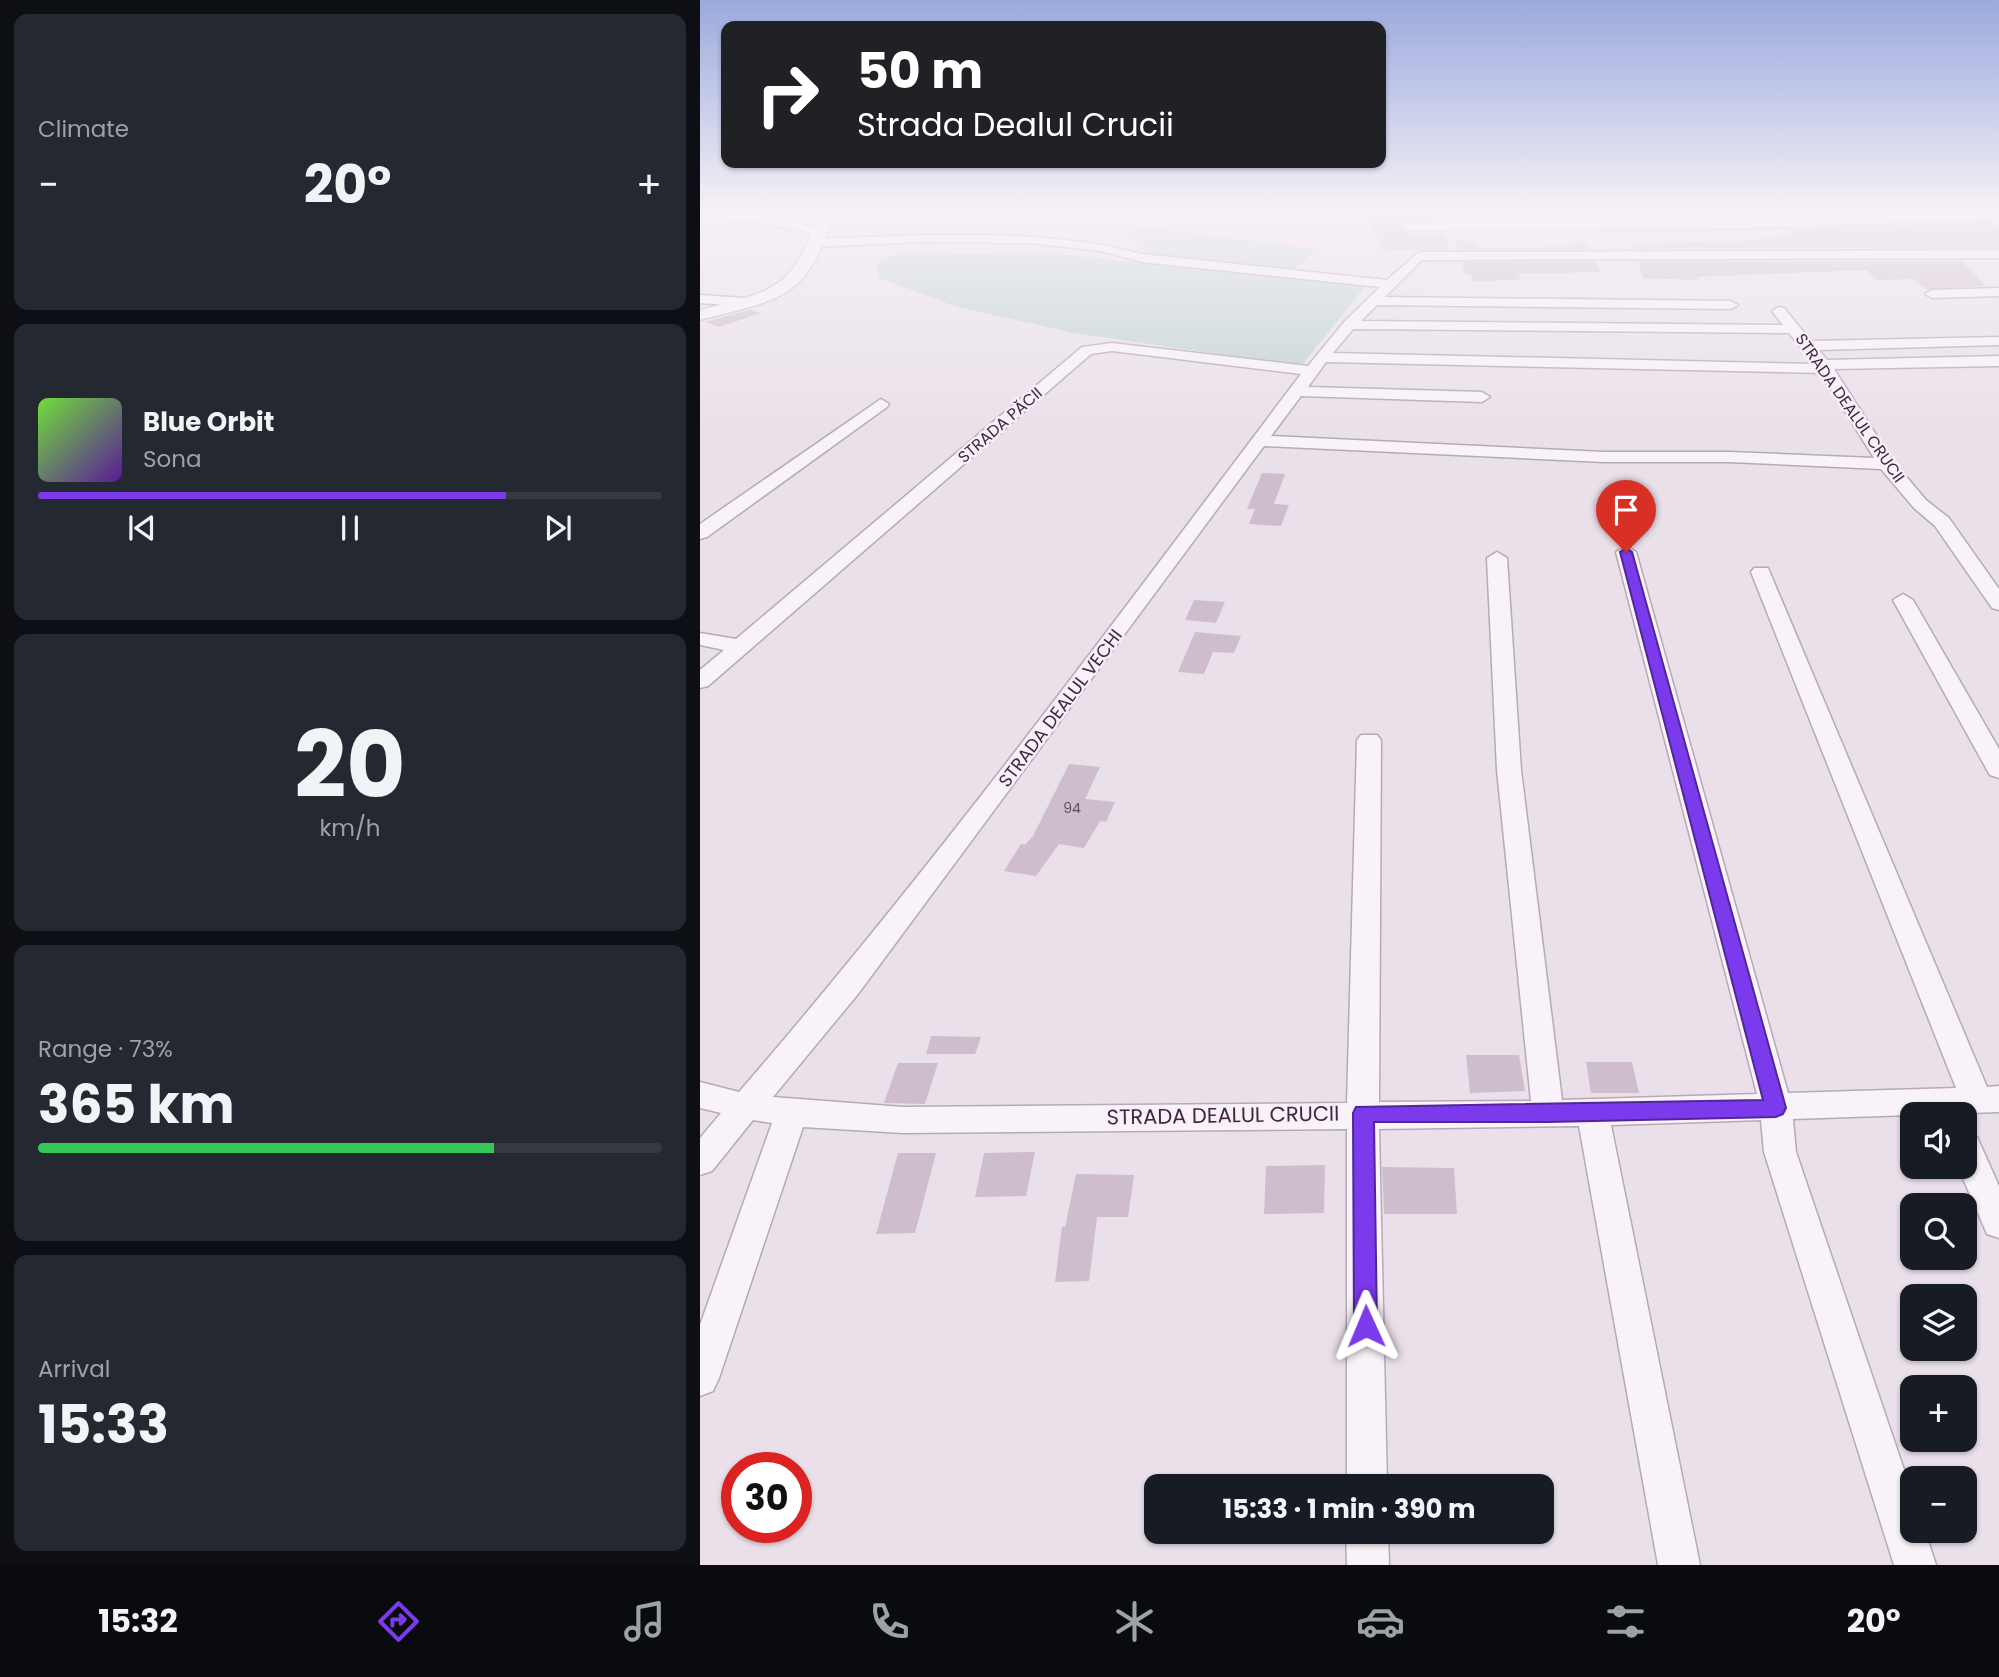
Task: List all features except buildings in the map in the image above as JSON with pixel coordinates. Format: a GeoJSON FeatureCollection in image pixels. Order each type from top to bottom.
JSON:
{"type":"FeatureCollection","features":[{"type":"Feature","properties":{"kind":"street"},"geometry":{"type":"LineString","coordinates":[[700,315],[766,295],[788,283]]}},
{"type":"Feature","properties":{"kind":"street"},"geometry":{"type":"LineString","coordinates":[[1381,283],[1390,284]]}},
{"type":"Feature","properties":{"kind":"street","name":"STRADA DEALUL VECHI"},"geometry":{"type":"LineString","coordinates":[[700,1161],[848,986],[1317,364],[1349,325],[1390,284]]}},
{"type":"Feature","properties":{"kind":"street"},"geometry":{"type":"LineString","coordinates":[[1932,294],[1999,292]]}},
{"type":"Feature","properties":{"kind":"street"},"geometry":{"type":"LineString","coordinates":[[700,299],[744,302]]}},
{"type":"Feature","properties":{"kind":"street"},"geometry":{"type":"LineString","coordinates":[[1373,301],[1731,305]]}},
{"type":"Feature","properties":{"kind":"street","name":"STRADA DEALUL CRUCII"},"geometry":{"type":"LineString","coordinates":[[1779,311],[1824,367],[1886,464],[1920,503],[1942,522],[1999,604]]}},
{"type":"Feature","properties":{"kind":"street"},"geometry":{"type":"LineString","coordinates":[[1349,325],[1794,329]]}},
{"type":"Feature","properties":{"kind":"street"},"geometry":{"type":"LineString","coordinates":[[1808,346],[1999,341]]}},
{"type":"Feature","properties":{"kind":"street","name":"STRADA PĂCII"},"geometry":{"type":"LineString","coordinates":[[700,681],[1087,350],[1112,347],[1317,364],[1824,367],[1999,361]]}},
{"type":"Feature","properties":{"kind":"street"},"geometry":{"type":"LineString","coordinates":[[1297,391],[1482,397]]}},
{"type":"Feature","properties":{"kind":"street"},"geometry":{"type":"LineString","coordinates":[[700,533],[880,404]]}},
{"type":"Feature","properties":{"kind":"street"},"geometry":{"type":"LineString","coordinates":[[1260,441],[1604,457],[1729,457],[1886,464]]}},
{"type":"Feature","properties":{"kind":"street"},"geometry":{"type":"LineString","coordinates":[[1626,552],[1776,1108],[1780,1152],[1915,1565]]}},
{"type":"Feature","properties":{"kind":"street"},"geometry":{"type":"LineString","coordinates":[[1497,558],[1509,770],[1548,1114]]}},
{"type":"Feature","properties":{"kind":"street"},"geometry":{"type":"LineString","coordinates":[[1761,572],[1968,1102]]}},
{"type":"Feature","properties":{"kind":"street"},"geometry":{"type":"LineString","coordinates":[[1903,600],[1999,770]]}},
{"type":"Feature","properties":{"kind":"street"},"geometry":{"type":"LineString","coordinates":[[700,639],[740,646]]}},
{"type":"Feature","properties":{"kind":"street"},"geometry":{"type":"LineString","coordinates":[[1367,1474],[1363,1113],[1369,740]]}},
{"type":"Feature","properties":{"kind":"street","name":"STRADA DEALUL CRUCII"},"geometry":{"type":"LineString","coordinates":[[700,1095],[744,1106],[792,1112],[903,1120],[1363,1113],[1548,1114],[1900,1105]]}},
{"type":"Feature","properties":{"kind":"street"},"geometry":{"type":"LineString","coordinates":[[700,1378],[792,1112]]}},
{"type":"Feature","properties":{"kind":"street"},"geometry":{"type":"LineString","coordinates":[[1592,1112],[1679,1565]]}},
{"type":"Feature","properties":{"kind":"street"},"geometry":{"type":"LineString","coordinates":[[1977,1174],[1999,1223]]}},
{"type":"Feature","properties":{"kind":"street"},"geometry":{"type":"LineString","coordinates":[[1367,1544],[1368,1565]]}},
{"type":"Feature","properties":{"kind":"shaded area"},"geometry":{"type":"Polygon","coordinates":[[[893,283],[1367,284],[1301,366],[1074,333],[957,307],[893,283]]]}},
{"type":"Feature","properties":{"kind":"route"},"geometry":{"type":"LineString","coordinates":[[1366,1326],[1363,1113],[1548,1114],[1776,1108],[1626,552]]}}]}
